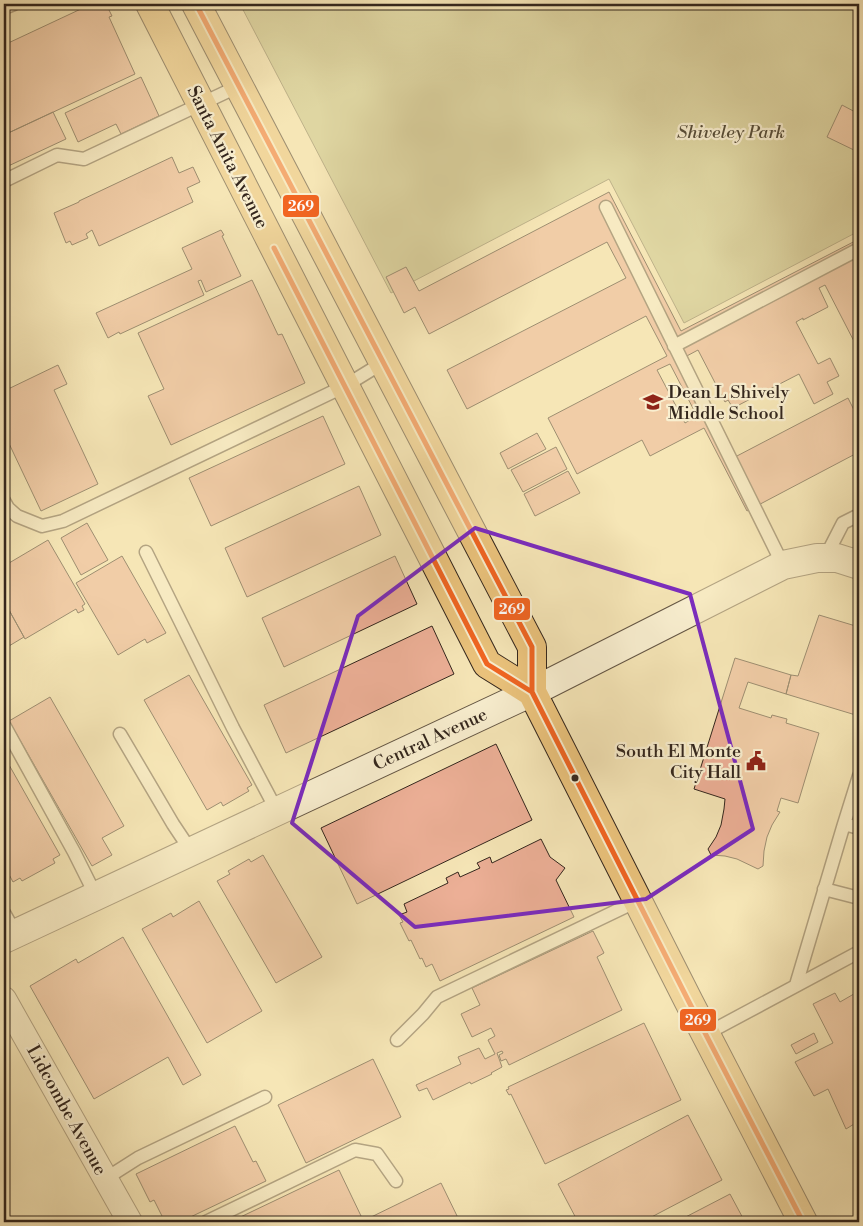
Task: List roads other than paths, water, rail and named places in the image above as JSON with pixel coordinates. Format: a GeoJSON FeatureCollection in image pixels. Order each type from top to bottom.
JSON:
{"type":"FeatureCollection","features":[{"type":"Feature","properties":{"kind":"main road","name":"Santa Anita Avenue"},"geometry":{"type":"LineString","coordinates":[[150,4],[487,664],[532,692]]}},
{"type":"Feature","properties":{"kind":"main road"},"geometry":{"type":"LineString","coordinates":[[196,4],[532,647],[532,692],[637,901],[803,1222]]}},
{"type":"Feature","properties":{"kind":"street","name":"Central Avenue"},"geometry":{"type":"LineString","coordinates":[[8,929],[96,896],[532,692],[783,565],[817,558],[836,558],[859,565]]}},
{"type":"Feature","properties":{"kind":"street","name":"Lidcombe Avenue"},"geometry":{"type":"LineString","coordinates":[[4,999],[130,1222]]}},
{"type":"Feature","properties":{"kind":"lane"},"geometry":{"type":"LineString","coordinates":[[4,8],[14,4]]}},
{"type":"Feature","properties":{"kind":"lane"},"geometry":{"type":"LineString","coordinates":[[4,181],[57,155],[84,159],[239,86]]}},
{"type":"Feature","properties":{"kind":"lane"},"geometry":{"type":"LineString","coordinates":[[606,207],[783,565]]}},
{"type":"Feature","properties":{"kind":"lane"},"geometry":{"type":"LineString","coordinates":[[674,346],[859,249]]}},
{"type":"Feature","properties":{"kind":"lane"},"geometry":{"type":"LineString","coordinates":[[4,501],[8,508],[17,516],[42,526],[62,522],[345,386],[384,362]]}},
{"type":"Feature","properties":{"kind":"lane"},"geometry":{"type":"LineString","coordinates":[[824,558],[843,523],[859,514]]}},
{"type":"Feature","properties":{"kind":"lane"},"geometry":{"type":"LineString","coordinates":[[146,552],[233,728],[277,811]]}},
{"type":"Feature","properties":{"kind":"lane"},"geometry":{"type":"LineString","coordinates":[[4,726],[74,852],[96,896]]}},
{"type":"Feature","properties":{"kind":"lane"},"geometry":{"type":"LineString","coordinates":[[120,734],[191,851]]}},
{"type":"Feature","properties":{"kind":"lane"},"geometry":{"type":"LineString","coordinates":[[796,985],[859,776]]}},
{"type":"Feature","properties":{"kind":"lane"},"geometry":{"type":"LineString","coordinates":[[844,824],[859,828]]}},
{"type":"Feature","properties":{"kind":"lane"},"geometry":{"type":"LineString","coordinates":[[824,889],[859,898]]}},
{"type":"Feature","properties":{"kind":"lane"},"geometry":{"type":"LineString","coordinates":[[397,1040],[423,1014],[437,996],[637,901]]}},
{"type":"Feature","properties":{"kind":"lane"},"geometry":{"type":"LineString","coordinates":[[706,1034],[859,952]]}},
{"type":"Feature","properties":{"kind":"lane"},"geometry":{"type":"LineString","coordinates":[[105,1178],[138,1158],[265,1098]]}},
{"type":"Feature","properties":{"kind":"lane"},"geometry":{"type":"LineString","coordinates":[[206,1222],[355,1150],[377,1154],[396,1181]]}},
{"type":"Feature","properties":{"kind":"place","name":"Dean L Shively Middle School"},"geometry":{"type":"Point","coordinates":[653,402]}},
{"type":"Feature","properties":{"kind":"place","name":"South El Monte City Hall"},"geometry":{"type":"Point","coordinates":[756,761]}},
{"type":"Feature","properties":{"kind":"park label","name":"Shiveley Park"},"geometry":{"type":"Point","coordinates":[731,132]}}]}
